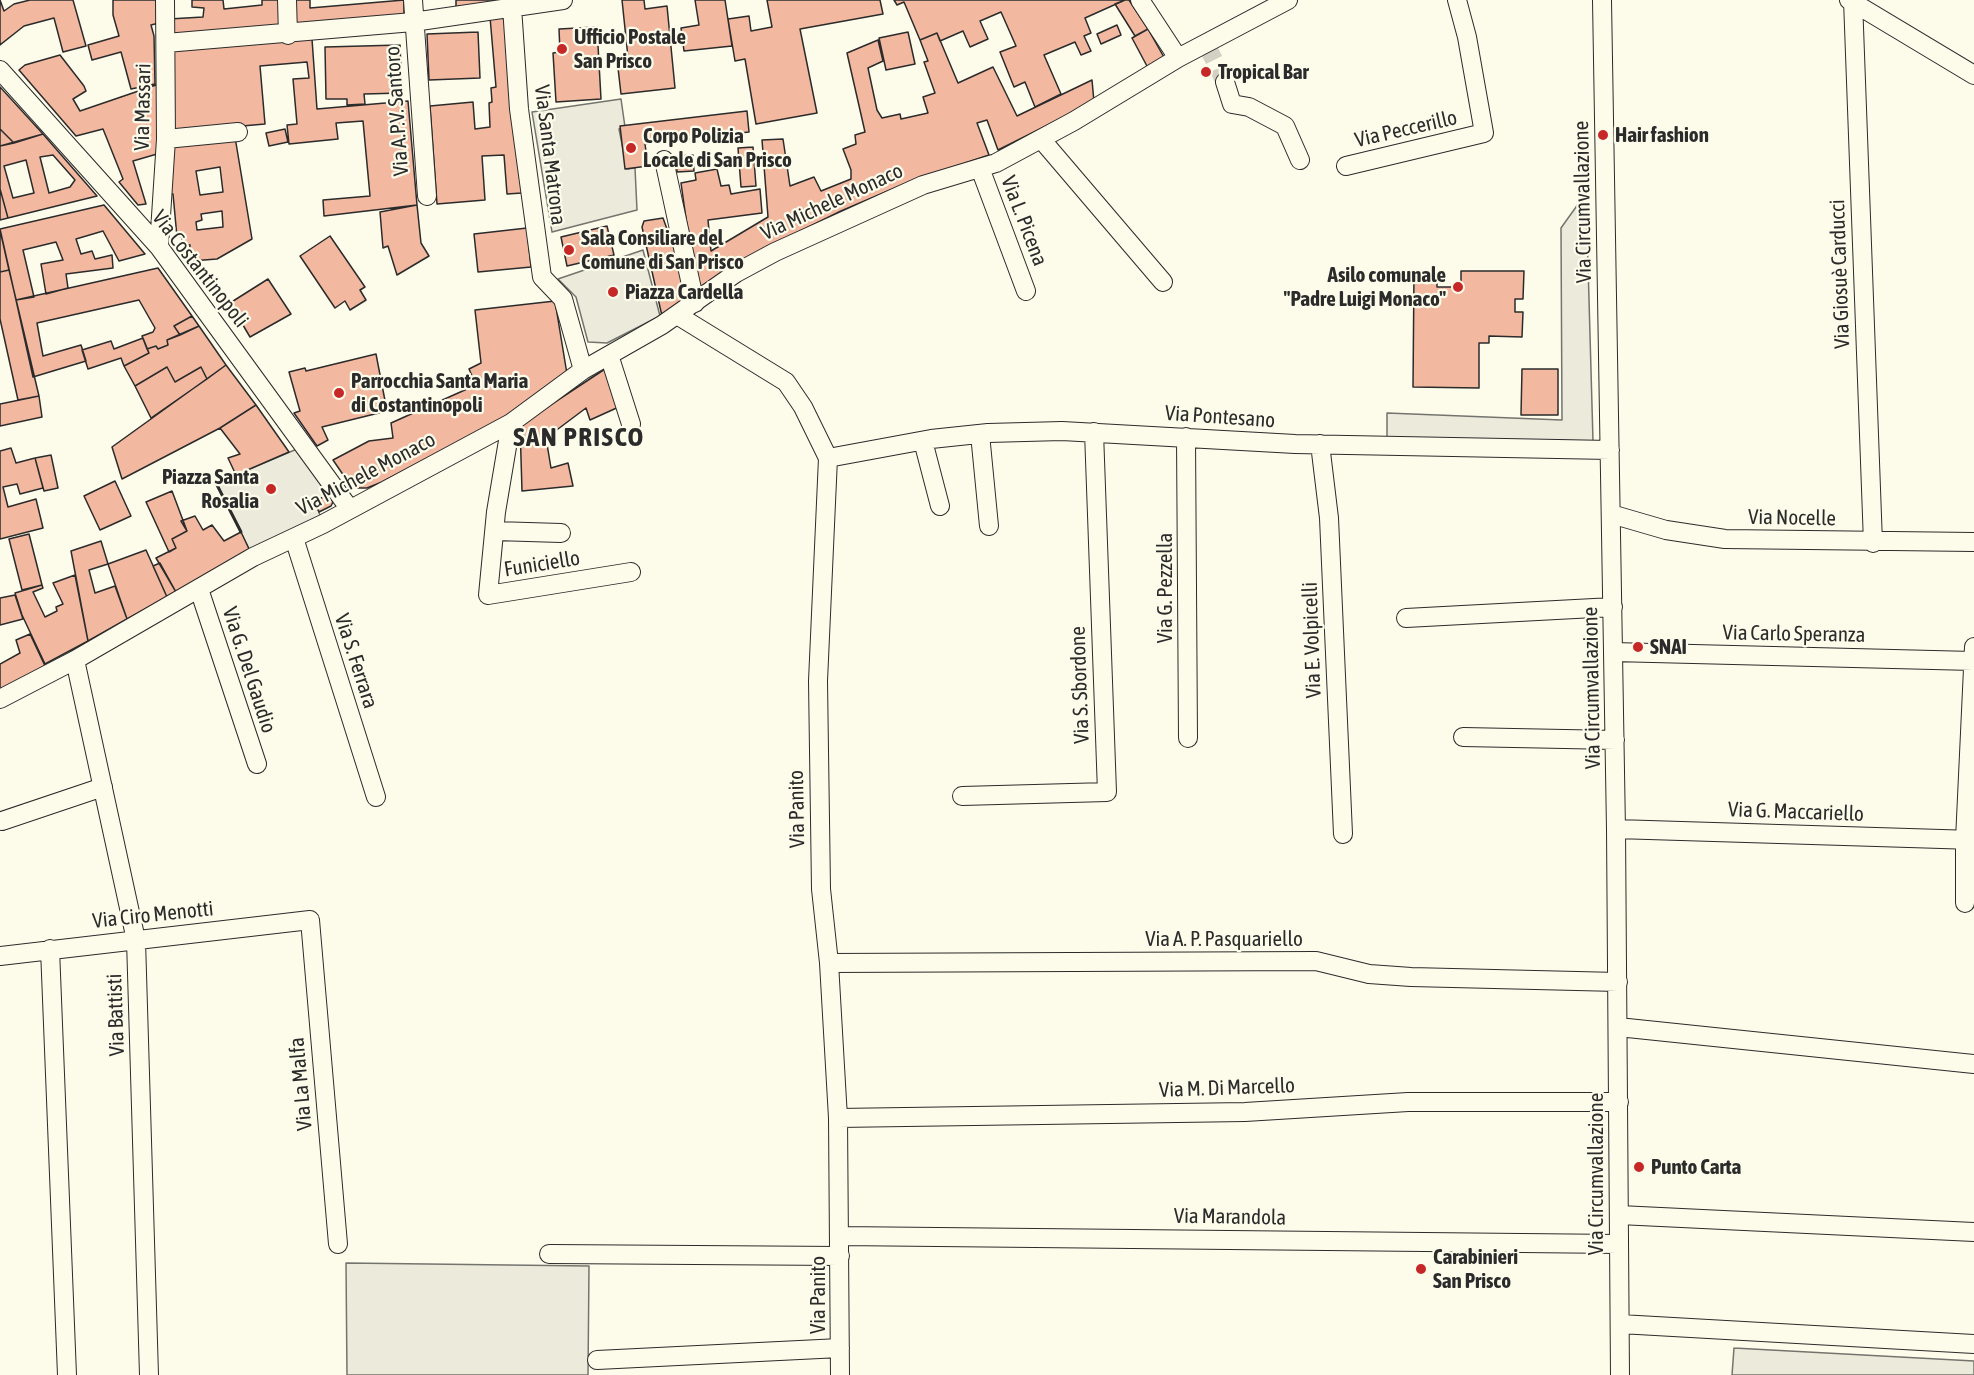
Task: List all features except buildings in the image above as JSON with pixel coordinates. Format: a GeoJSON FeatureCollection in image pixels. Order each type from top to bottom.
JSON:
{"type":"FeatureCollection","features":[{"type":"Feature","properties":{"kind":"street"},"geometry":{"type":"LineString","coordinates":[[165,0],[166,43]]}},
{"type":"Feature","properties":{"kind":"street"},"geometry":{"type":"LineString","coordinates":[[287,0],[288,35]]}},
{"type":"Feature","properties":{"kind":"street","name":"Via A.P.V. Santoro"},"geometry":{"type":"LineString","coordinates":[[412,0],[427,196]]}},
{"type":"Feature","properties":{"kind":"street","name":"Via Massari"},"geometry":{"type":"LineString","coordinates":[[159,247],[166,139],[166,43],[288,35],[413,22],[563,0]]}},
{"type":"Feature","properties":{"kind":"street"},"geometry":{"type":"LineString","coordinates":[[1140,0],[1178,58]]}},
{"type":"Feature","properties":{"kind":"street","name":"Via Michele Monaco"},"geometry":{"type":"LineString","coordinates":[[0,699],[75,660],[253,557],[294,538],[511,423],[583,370],[677,315],[736,273],[775,252],[923,185],[996,163],[1178,58],[1288,0]]}},
{"type":"Feature","properties":{"kind":"street","name":"Via Peccerillo"},"geometry":{"type":"LineString","coordinates":[[1346,166],[1484,133],[1467,37],[1457,0]]}},
{"type":"Feature","properties":{"kind":"street","name":"Via Circumvallazione"},"geometry":{"type":"LineString","coordinates":[[1602,0],[1615,740],[1620,1375]]}},
{"type":"Feature","properties":{"kind":"street"},"geometry":{"type":"LineString","coordinates":[[1851,1],[1974,75]]}},
{"type":"Feature","properties":{"kind":"street","name":"Via Giosuè Carducci"},"geometry":{"type":"LineString","coordinates":[[1851,1],[1873,543]]}},
{"type":"Feature","properties":{"kind":"street","name":"Via Santa Matrona"},"geometry":{"type":"LineString","coordinates":[[512,7],[519,109],[542,277],[562,299],[583,370]]}},
{"type":"Feature","properties":{"kind":"street","name":"Via Costantinopoli"},"geometry":{"type":"LineString","coordinates":[[0,70],[159,247],[349,508]]}},
{"type":"Feature","properties":{"kind":"street"},"geometry":{"type":"LineString","coordinates":[[1225,82],[1232,104],[1249,107],[1285,126],[1300,160]]}},
{"type":"Feature","properties":{"kind":"street"},"geometry":{"type":"LineString","coordinates":[[166,139],[238,132]]}},
{"type":"Feature","properties":{"kind":"street"},"geometry":{"type":"LineString","coordinates":[[1041,139],[1163,282]]}},
{"type":"Feature","properties":{"kind":"street"},"geometry":{"type":"LineString","coordinates":[[664,160],[694,303]]}},
{"type":"Feature","properties":{"kind":"street","name":"Via L. Picena"},"geometry":{"type":"LineString","coordinates":[[980,168],[1026,291]]}},
{"type":"Feature","properties":{"kind":"street","name":"Via Panito"},"geometry":{"type":"LineString","coordinates":[[677,315],[786,382],[803,407],[828,458],[818,681],[821,889],[829,963],[838,1118],[840,1375]]}},
{"type":"Feature","properties":{"kind":"street"},"geometry":{"type":"LineString","coordinates":[[609,355],[631,424]]}},
{"type":"Feature","properties":{"kind":"street","name":"Funiciello"},"geometry":{"type":"LineString","coordinates":[[511,423],[488,595],[631,572]]}},
{"type":"Feature","properties":{"kind":"street","name":"Via Pontesano"},"geometry":{"type":"LineString","coordinates":[[828,458],[923,441],[981,434],[1094,432],[1320,444],[1610,450]]}},
{"type":"Feature","properties":{"kind":"street","name":"Via S. Sbordone"},"geometry":{"type":"LineString","coordinates":[[962,796],[1107,792],[1094,432]]}},
{"type":"Feature","properties":{"kind":"street"},"geometry":{"type":"LineString","coordinates":[[981,434],[988,526]]}},
{"type":"Feature","properties":{"kind":"street","name":"Via G. Pezzella"},"geometry":{"type":"LineString","coordinates":[[1186,437],[1188,738]]}},
{"type":"Feature","properties":{"kind":"street"},"geometry":{"type":"LineString","coordinates":[[923,441],[940,506]]}},
{"type":"Feature","properties":{"kind":"street","name":"Via E. Volpicelli"},"geometry":{"type":"LineString","coordinates":[[1320,444],[1329,518],[1343,834]]}},
{"type":"Feature","properties":{"kind":"street","name":"Via Nocelle"},"geometry":{"type":"LineString","coordinates":[[1611,514],[1666,530],[1725,539],[1873,543],[1974,542]]}},
{"type":"Feature","properties":{"kind":"street","name":"Funiciello"},"geometry":{"type":"LineString","coordinates":[[495,531],[561,533]]}},
{"type":"Feature","properties":{"kind":"street","name":"Via S. Ferrara"},"geometry":{"type":"LineString","coordinates":[[294,538],[376,797]]}},
{"type":"Feature","properties":{"kind":"street","name":"Via G. Del Gaudio"},"geometry":{"type":"LineString","coordinates":[[199,589],[256,764]]}},
{"type":"Feature","properties":{"kind":"street"},"geometry":{"type":"LineString","coordinates":[[1406,618],[1613,607]]}},
{"type":"Feature","properties":{"kind":"street","name":"Via Carlo Speranza"},"geometry":{"type":"LineString","coordinates":[[1613,652],[1973,654]]}},
{"type":"Feature","properties":{"kind":"street"},"geometry":{"type":"LineString","coordinates":[[1965,903],[1969,840],[1973,654]]}},
{"type":"Feature","properties":{"kind":"street","name":"Via Battisti"},"geometry":{"type":"LineString","coordinates":[[75,660],[136,940],[149,1375]]}},
{"type":"Feature","properties":{"kind":"street"},"geometry":{"type":"LineString","coordinates":[[1463,737],[1615,740]]}},
{"type":"Feature","properties":{"kind":"street"},"geometry":{"type":"LineString","coordinates":[[2,821],[103,787]]}},
{"type":"Feature","properties":{"kind":"street","name":"Via G. Maccariello"},"geometry":{"type":"LineString","coordinates":[[1616,829],[1969,840]]}},
{"type":"Feature","properties":{"kind":"street","name":"Via Ciro Menotti"},"geometry":{"type":"LineString","coordinates":[[0,956],[310,920]]}},
{"type":"Feature","properties":{"kind":"street","name":"Via La Malfa"},"geometry":{"type":"LineString","coordinates":[[310,920],[338,1244]]}},
{"type":"Feature","properties":{"kind":"street"},"geometry":{"type":"LineString","coordinates":[[50,949],[67,1375]]}},
{"type":"Feature","properties":{"kind":"street","name":"Via A. P. Pasquariello"},"geometry":{"type":"LineString","coordinates":[[829,963],[1316,961],[1369,974],[1411,977],[1618,982]]}},
{"type":"Feature","properties":{"kind":"street"},"geometry":{"type":"LineString","coordinates":[[1618,1028],[1974,1064]]}},
{"type":"Feature","properties":{"kind":"street","name":"Via M. Di Marcello"},"geometry":{"type":"LineString","coordinates":[[838,1118],[1245,1112],[1408,1102],[1619,1102]]}},
{"type":"Feature","properties":{"kind":"street"},"geometry":{"type":"LineString","coordinates":[[1619,1215],[1974,1232]]}},
{"type":"Feature","properties":{"kind":"street","name":"Via Marandola"},"geometry":{"type":"LineString","coordinates":[[840,1236],[1619,1244]]}},
{"type":"Feature","properties":{"kind":"street"},"geometry":{"type":"LineString","coordinates":[[549,1254],[840,1256]]}},
{"type":"Feature","properties":{"kind":"street"},"geometry":{"type":"LineString","coordinates":[[1620,1324],[1974,1344]]}},
{"type":"Feature","properties":{"kind":"street"},"geometry":{"type":"LineString","coordinates":[[597,1360],[840,1348]]}},
{"type":"Feature","properties":{"kind":"shaded area"},"geometry":{"type":"Polygon","coordinates":[[[621,99],[625,127],[619,129],[627,169],[635,168],[637,210],[552,232],[532,112],[621,99]]]}},
{"type":"Feature","properties":{"kind":"shaded area"},"geometry":{"type":"Polygon","coordinates":[[[1586,193],[1593,441],[1387,438],[1387,413],[1562,420],[1561,228],[1586,193]]]}},
{"type":"Feature","properties":{"kind":"shaded area","name":"Piazza Cardella"},"geometry":{"type":"Polygon","coordinates":[[[643,250],[660,316],[607,343],[588,342],[576,297],[558,279],[643,250]]]}},
{"type":"Feature","properties":{"kind":"shaded area","name":"Piazza Santa Rosalia"},"geometry":{"type":"Polygon","coordinates":[[[297,449],[328,495],[315,501],[323,524],[253,557],[216,483],[297,449]]]}},
{"type":"Feature","properties":{"kind":"shaded area"},"geometry":{"type":"Polygon","coordinates":[[[346,1263],[589,1266],[588,1375],[347,1375],[346,1263]]]}},
{"type":"Feature","properties":{"kind":"shaded area"},"geometry":{"type":"Polygon","coordinates":[[[1734,1348],[1974,1361],[1974,1375],[1732,1375],[1734,1348]]]}},
{"type":"Feature","properties":{"kind":"tunnel"},"geometry":{"type":"LineString","coordinates":[[1206,44],[1225,82]]}},
{"type":"Feature","properties":{"kind":"wall"},"geometry":{"type":"LineString","coordinates":[[236,475],[216,483],[241,532]]}},
{"type":"Feature","properties":{"kind":"place","name":"Ufficio Postale San Prisco"},"geometry":{"type":"Point","coordinates":[562,49]}},
{"type":"Feature","properties":{"kind":"place","name":"Tropical Bar"},"geometry":{"type":"Point","coordinates":[1206,72]}},
{"type":"Feature","properties":{"kind":"place","name":"Hair fashion"},"geometry":{"type":"Point","coordinates":[1603,135]}},
{"type":"Feature","properties":{"kind":"place","name":"Corpo Polizia Locale di San Prisco"},"geometry":{"type":"Point","coordinates":[631,148]}},
{"type":"Feature","properties":{"kind":"place","name":"Sala Consiliare del Comune di San Prisco"},"geometry":{"type":"Point","coordinates":[569,250]}},
{"type":"Feature","properties":{"kind":"place","name":"Asilo comunale \"Padre Luigi Monaco\""},"geometry":{"type":"Point","coordinates":[1458,287]}},
{"type":"Feature","properties":{"kind":"place","name":"Piazza Cardella"},"geometry":{"type":"Point","coordinates":[613,292]}},
{"type":"Feature","properties":{"kind":"place","name":"Parrocchia Santa Maria di Costantinopoli"},"geometry":{"type":"Point","coordinates":[339,393]}},
{"type":"Feature","properties":{"kind":"place","name":"Piazza Santa Rosalia"},"geometry":{"type":"Point","coordinates":[271,489]}},
{"type":"Feature","properties":{"kind":"place","name":"SNAI"},"geometry":{"type":"Point","coordinates":[1638,647]}},
{"type":"Feature","properties":{"kind":"place","name":"Punto Carta"},"geometry":{"type":"Point","coordinates":[1639,1167]}},
{"type":"Feature","properties":{"kind":"place","name":"Carabinieri San Prisco"},"geometry":{"type":"Point","coordinates":[1421,1269]}},
{"type":"Feature","properties":{"kind":"district","name":"SAN PRISCO"},"geometry":{"type":"Point","coordinates":[579,437]}}]}
